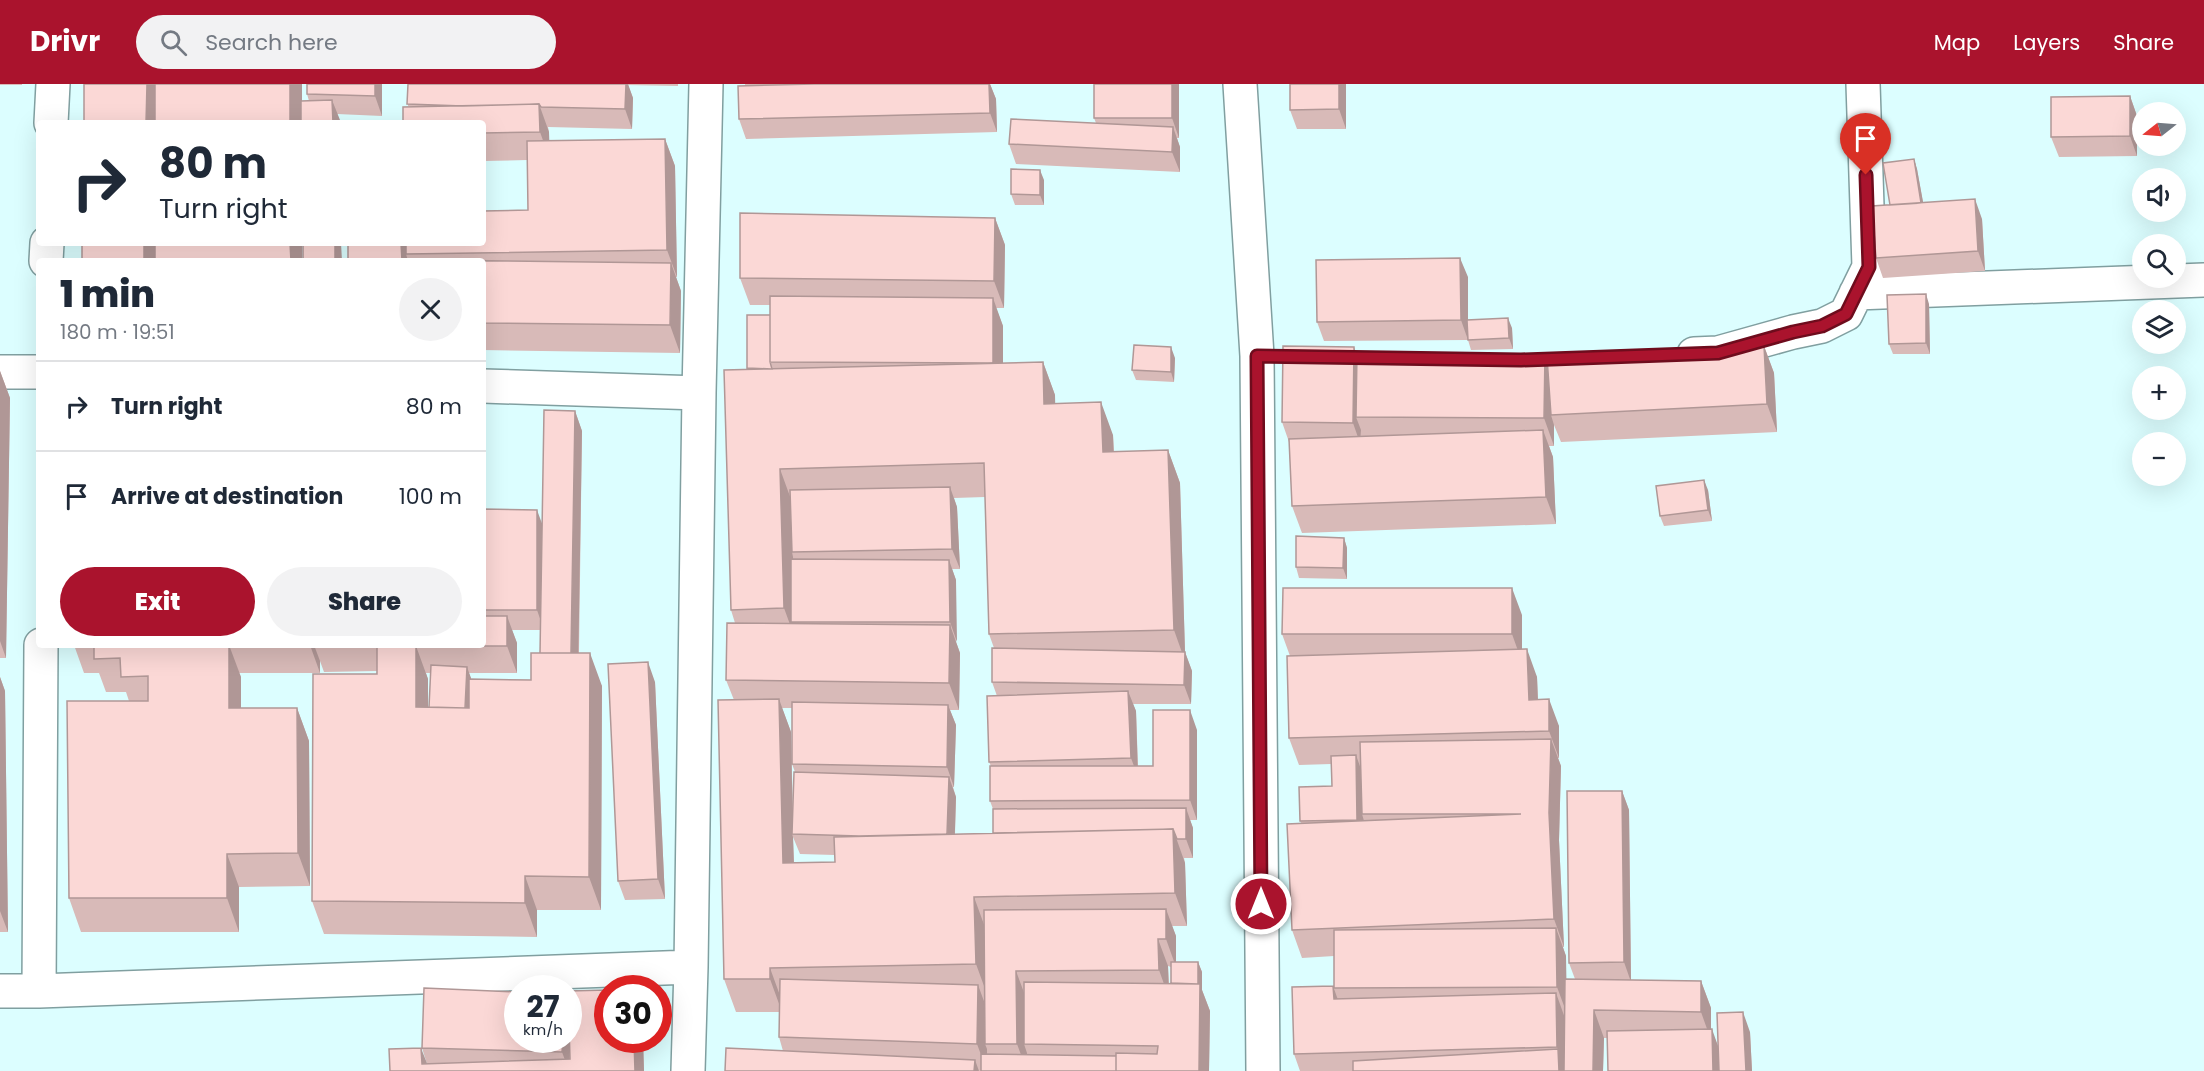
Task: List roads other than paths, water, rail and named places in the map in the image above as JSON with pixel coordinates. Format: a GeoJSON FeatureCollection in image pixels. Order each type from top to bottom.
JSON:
{"type":"FeatureCollection","features":[{"type":"Feature","properties":{"kind":"street"},"geometry":{"type":"LineString","coordinates":[[51,120],[53,84]]}},
{"type":"Feature","properties":{"kind":"street"},"geometry":{"type":"LineString","coordinates":[[688,1071],[706,84]]}},
{"type":"Feature","properties":{"kind":"street"},"geometry":{"type":"LineString","coordinates":[[1240,84],[1257,356],[1263,1071]]}},
{"type":"Feature","properties":{"kind":"street"},"geometry":{"type":"LineString","coordinates":[[1660,355],[1718,353],[1822,326],[1846,314],[1869,267],[1863,84]]}},
{"type":"Feature","properties":{"kind":"street"},"geometry":{"type":"LineString","coordinates":[[1856,293],[2204,280]]}},
{"type":"Feature","properties":{"kind":"street"},"geometry":{"type":"LineString","coordinates":[[1257,356],[1291,357]]}},
{"type":"Feature","properties":{"kind":"street"},"geometry":{"type":"LineString","coordinates":[[0,372],[36,372]]}},
{"type":"Feature","properties":{"kind":"street"},"geometry":{"type":"LineString","coordinates":[[486,386],[699,393]]}},
{"type":"Feature","properties":{"kind":"street"},"geometry":{"type":"LineString","coordinates":[[39,991],[41,648]]}},
{"type":"Feature","properties":{"kind":"street"},"geometry":{"type":"LineString","coordinates":[[0,990],[39,991],[691,967]]}}]}
